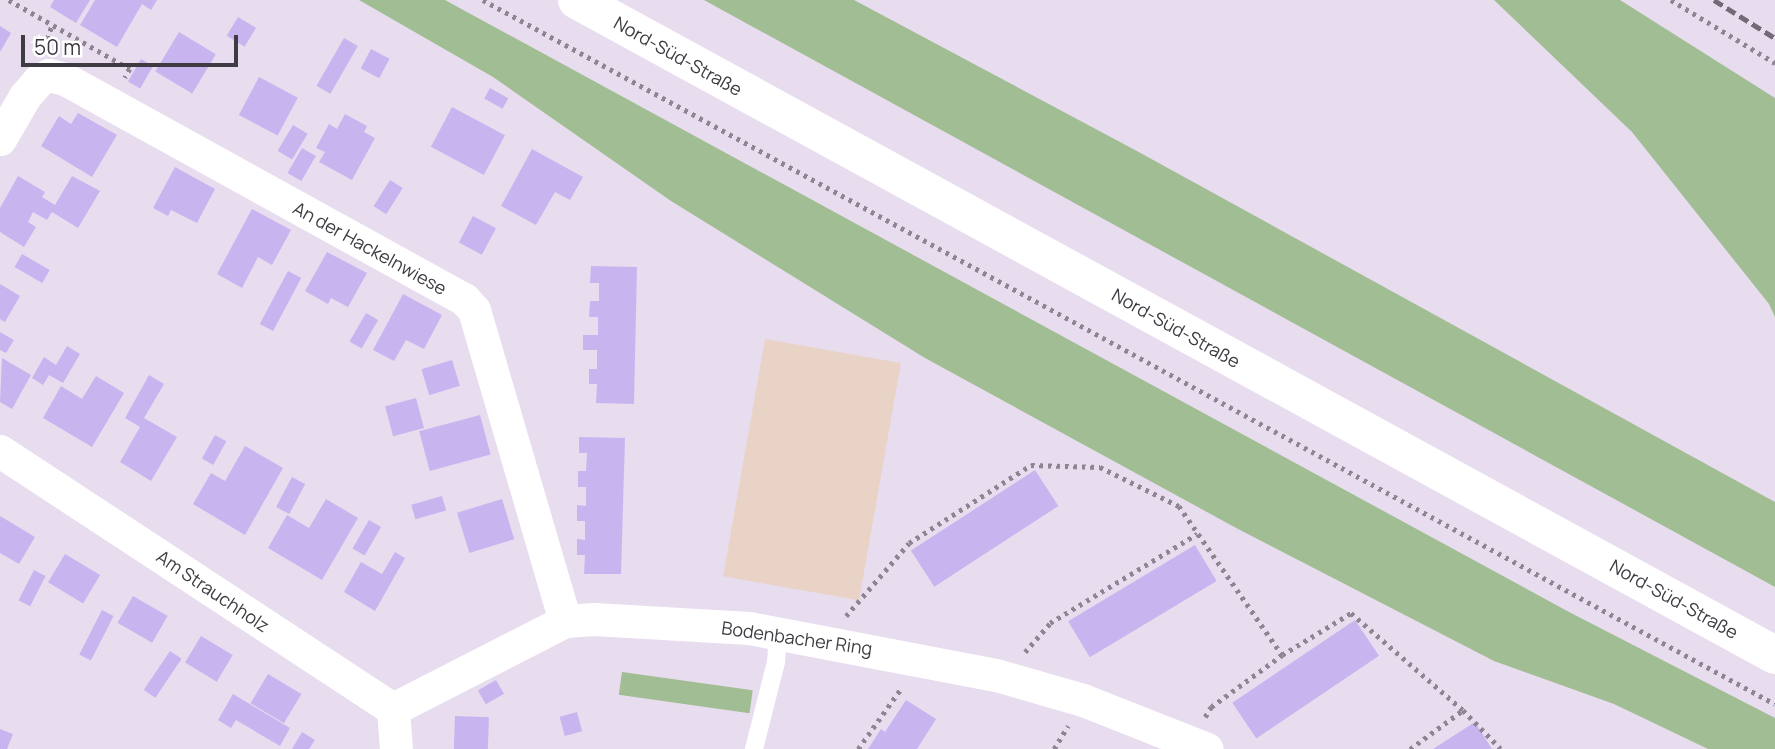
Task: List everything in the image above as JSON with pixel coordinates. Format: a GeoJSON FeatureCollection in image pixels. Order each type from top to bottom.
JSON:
{"type":"FeatureCollection","features":[{"type":"Feature","properties":{"kind":"main road","name":"Nord-Süd-Straße"},"geometry":{"type":"LineString","coordinates":[[577,0],[1775,654]]}},
{"type":"Feature","properties":{"kind":"street","name":"An der Hackelnwiese"},"geometry":{"type":"LineString","coordinates":[[0,139],[25,96],[39,80],[49,75],[65,79],[464,299],[474,310],[565,621]]}},
{"type":"Feature","properties":{"kind":"street","name":"Am Strauchholz"},"geometry":{"type":"LineString","coordinates":[[0,451],[393,709]]}},
{"type":"Feature","properties":{"kind":"street","name":"Bodenbacher Ring"},"geometry":{"type":"LineString","coordinates":[[393,709],[565,621],[594,619],[778,633],[922,659],[1004,677],[1083,700],[1199,745]]}},
{"type":"Feature","properties":{"kind":"street"},"geometry":{"type":"LineString","coordinates":[[393,709],[396,749]]}},
{"type":"Feature","properties":{"kind":"lane"},"geometry":{"type":"LineString","coordinates":[[754,749],[776,663],[778,633]]}},
{"type":"Feature","properties":{"kind":"path"},"geometry":{"type":"LineString","coordinates":[[9,0],[130,69],[110,104]]}},
{"type":"Feature","properties":{"kind":"path"},"geometry":{"type":"LineString","coordinates":[[483,0],[1775,705]]}},
{"type":"Feature","properties":{"kind":"path"},"geometry":{"type":"LineString","coordinates":[[1671,0],[1775,63]]}},
{"type":"Feature","properties":{"kind":"path"},"geometry":{"type":"LineString","coordinates":[[825,640],[909,543],[1031,465],[1100,467],[1179,506],[1282,655]]}},
{"type":"Feature","properties":{"kind":"path"},"geometry":{"type":"LineString","coordinates":[[1004,677],[1049,623],[1197,534]]}},
{"type":"Feature","properties":{"kind":"path"},"geometry":{"type":"LineString","coordinates":[[1199,745],[1211,707],[1282,655],[1351,613],[1463,710],[1501,749]]}},
{"type":"Feature","properties":{"kind":"path"},"geometry":{"type":"LineString","coordinates":[[859,749],[922,659]]}},
{"type":"Feature","properties":{"kind":"path"},"geometry":{"type":"LineString","coordinates":[[1410,749],[1463,710]]}},
{"type":"Feature","properties":{"kind":"shaded area"},"geometry":{"type":"Polygon","coordinates":[[[765,339],[901,363],[859,600],[723,576],[765,339]]]}},
{"type":"Feature","properties":{"kind":"green space"},"geometry":{"type":"Polygon","coordinates":[[[359,0],[445,0],[1569,612],[1775,718],[1775,749],[1708,749],[1614,704],[1494,661],[1238,529],[925,358],[671,201],[493,77],[359,0]]]}},
{"type":"Feature","properties":{"kind":"green space"},"geometry":{"type":"Polygon","coordinates":[[[704,0],[854,0],[1135,150],[1775,502],[1775,587],[704,0]]]}},
{"type":"Feature","properties":{"kind":"green space"},"geometry":{"type":"Polygon","coordinates":[[[1494,0],[1620,0],[1775,98],[1775,317],[1769,304],[1632,132],[1494,0]]]}},
{"type":"Feature","properties":{"kind":"green space"},"geometry":{"type":"Polygon","coordinates":[[[622,672],[753,690],[750,713],[619,695],[622,672]]]}},
{"type":"Feature","properties":{"kind":"building"},"geometry":{"type":"Polygon","coordinates":[[[54,0],[90,0],[76,23],[50,7],[54,0]]]}},
{"type":"Feature","properties":{"kind":"building"},"geometry":{"type":"Polygon","coordinates":[[[95,0],[157,0],[151,10],[142,4],[117,47],[80,25],[95,0]]]}},
{"type":"Feature","properties":{"kind":"building"},"geometry":{"type":"Polygon","coordinates":[[[238,17],[256,28],[245,47],[227,36],[238,17]]]}},
{"type":"Feature","properties":{"kind":"building"},"geometry":{"type":"Polygon","coordinates":[[[0,26],[11,33],[0,52],[0,26]]]}},
{"type":"Feature","properties":{"kind":"building"},"geometry":{"type":"Polygon","coordinates":[[[179,32],[216,54],[192,94],[155,71],[179,32]]]}},
{"type":"Feature","properties":{"kind":"building"},"geometry":{"type":"Polygon","coordinates":[[[344,38],[358,46],[330,94],[316,86],[344,38]]]}},
{"type":"Feature","properties":{"kind":"building"},"geometry":{"type":"Polygon","coordinates":[[[371,49],[390,59],[379,78],[361,68],[371,49]]]}},
{"type":"Feature","properties":{"kind":"building"},"geometry":{"type":"Polygon","coordinates":[[[141,59],[153,66],[140,89],[128,82],[141,59]]]}},
{"type":"Feature","properties":{"kind":"building"},"geometry":{"type":"Polygon","coordinates":[[[259,77],[298,98],[278,136],[239,115],[259,77]]]}},
{"type":"Feature","properties":{"kind":"building"},"geometry":{"type":"Polygon","coordinates":[[[490,88],[508,98],[503,109],[484,98],[490,88]]]}},
{"type":"Feature","properties":{"kind":"building"},"geometry":{"type":"Polygon","coordinates":[[[452,107],[505,135],[484,175],[431,147],[452,107]]]}},
{"type":"Feature","properties":{"kind":"building"},"geometry":{"type":"Polygon","coordinates":[[[78,113],[117,135],[92,177],[41,146],[59,116],[71,124],[78,113]]]}},
{"type":"Feature","properties":{"kind":"building"},"geometry":{"type":"Polygon","coordinates":[[[345,114],[367,126],[364,132],[375,138],[352,180],[319,162],[325,152],[316,148],[329,124],[337,129],[345,114]]]}},
{"type":"Feature","properties":{"kind":"building"},"geometry":{"type":"Polygon","coordinates":[[[293,125],[308,134],[292,159],[278,151],[293,125]]]}},
{"type":"Feature","properties":{"kind":"building"},"geometry":{"type":"Polygon","coordinates":[[[302,148],[316,156],[301,181],[288,173],[302,148]]]}},
{"type":"Feature","properties":{"kind":"building"},"geometry":{"type":"Polygon","coordinates":[[[532,149],[583,177],[570,200],[555,192],[536,225],[501,206],[532,149]]]}},
{"type":"Feature","properties":{"kind":"building"},"geometry":{"type":"Polygon","coordinates":[[[175,167],[215,189],[197,223],[171,210],[168,216],[153,208],[175,167]]]}},
{"type":"Feature","properties":{"kind":"building"},"geometry":{"type":"Polygon","coordinates":[[[18,176],[45,192],[42,197],[55,205],[72,176],[100,191],[78,228],[52,212],[47,220],[33,212],[28,222],[36,227],[24,247],[0,232],[0,208],[18,176]]]}},
{"type":"Feature","properties":{"kind":"building"},"geometry":{"type":"Polygon","coordinates":[[[390,180],[403,188],[386,214],[374,206],[390,180]]]}},
{"type":"Feature","properties":{"kind":"building"},"geometry":{"type":"Polygon","coordinates":[[[252,209],[291,230],[272,265],[258,257],[242,288],[217,274],[252,209]]]}},
{"type":"Feature","properties":{"kind":"building"},"geometry":{"type":"Polygon","coordinates":[[[473,216],[496,228],[482,255],[459,242],[473,216]]]}},
{"type":"Feature","properties":{"kind":"building"},"geometry":{"type":"Polygon","coordinates":[[[327,252],[367,273],[348,307],[331,298],[328,304],[305,291],[327,252]]]}},
{"type":"Feature","properties":{"kind":"building"},"geometry":{"type":"Polygon","coordinates":[[[22,254],[50,270],[42,283],[15,267],[22,254]]]}},
{"type":"Feature","properties":{"kind":"building"},"geometry":{"type":"Polygon","coordinates":[[[591,266],[637,267],[634,404],[596,403],[597,384],[589,384],[589,369],[597,369],[597,350],[583,350],[583,335],[598,335],[598,317],[589,317],[590,301],[599,301],[599,283],[590,283],[591,266]]]}},
{"type":"Feature","properties":{"kind":"building"},"geometry":{"type":"Polygon","coordinates":[[[288,271],[301,278],[273,331],[260,324],[288,271]]]}},
{"type":"Feature","properties":{"kind":"building"},"geometry":{"type":"Polygon","coordinates":[[[0,284],[20,296],[5,322],[0,319],[0,284]]]}},
{"type":"Feature","properties":{"kind":"building"},"geometry":{"type":"Polygon","coordinates":[[[403,294],[442,315],[424,349],[406,340],[394,361],[373,350],[403,294]]]}},
{"type":"Feature","properties":{"kind":"building"},"geometry":{"type":"Polygon","coordinates":[[[366,313],[378,320],[362,349],[350,342],[366,313]]]}},
{"type":"Feature","properties":{"kind":"building"},"geometry":{"type":"Polygon","coordinates":[[[0,332],[14,340],[6,353],[0,350],[0,332]]]}},
{"type":"Feature","properties":{"kind":"building"},"geometry":{"type":"Polygon","coordinates":[[[67,346],[80,354],[63,383],[49,375],[43,385],[32,378],[44,357],[56,365],[67,346]]]}},
{"type":"Feature","properties":{"kind":"building"},"geometry":{"type":"Polygon","coordinates":[[[2,358],[31,375],[12,409],[0,402],[2,358]]]}},
{"type":"Feature","properties":{"kind":"building"},"geometry":{"type":"Polygon","coordinates":[[[452,360],[460,386],[429,395],[421,369],[452,360]]]}},
{"type":"Feature","properties":{"kind":"building"},"geometry":{"type":"Polygon","coordinates":[[[149,375],[164,384],[144,418],[177,437],[151,481],[120,462],[140,427],[125,418],[149,375]]]}},
{"type":"Feature","properties":{"kind":"building"},"geometry":{"type":"Polygon","coordinates":[[[96,376],[124,393],[92,447],[43,418],[61,386],[82,399],[96,376]]]}},
{"type":"Feature","properties":{"kind":"building"},"geometry":{"type":"Polygon","coordinates":[[[416,398],[424,428],[393,436],[385,406],[416,398]]]}},
{"type":"Feature","properties":{"kind":"building"},"geometry":{"type":"Polygon","coordinates":[[[480,415],[491,455],[430,471],[419,431],[480,415]]]}},
{"type":"Feature","properties":{"kind":"building"},"geometry":{"type":"Polygon","coordinates":[[[215,435],[226,441],[213,465],[202,459],[215,435]]]}},
{"type":"Feature","properties":{"kind":"building"},"geometry":{"type":"Polygon","coordinates":[[[579,437],[625,438],[621,574],[584,574],[585,555],[577,555],[577,539],[585,540],[585,521],[577,521],[577,505],[586,506],[586,487],[578,487],[578,471],[586,471],[587,453],[579,453],[579,437]]]}},
{"type":"Feature","properties":{"kind":"building"},"geometry":{"type":"Polygon","coordinates":[[[245,446],[283,468],[245,535],[193,504],[211,473],[225,481],[245,446]]]}},
{"type":"Feature","properties":{"kind":"building"},"geometry":{"type":"Polygon","coordinates":[[[1035,470],[1058,506],[934,587],[911,551],[1035,470]]]}},
{"type":"Feature","properties":{"kind":"building"},"geometry":{"type":"Polygon","coordinates":[[[292,477],[305,484],[289,514],[276,507],[292,477]]]}},
{"type":"Feature","properties":{"kind":"building"},"geometry":{"type":"Polygon","coordinates":[[[442,496],[446,510],[415,519],[411,505],[442,496]]]}},
{"type":"Feature","properties":{"kind":"building"},"geometry":{"type":"Polygon","coordinates":[[[326,499],[358,518],[322,580],[268,548],[287,515],[309,528],[326,499]]]}},
{"type":"Feature","properties":{"kind":"building"},"geometry":{"type":"Polygon","coordinates":[[[502,499],[514,539],[469,553],[457,513],[502,499]]]}},
{"type":"Feature","properties":{"kind":"building"},"geometry":{"type":"Polygon","coordinates":[[[0,516],[35,537],[19,564],[0,553],[0,516]]]}},
{"type":"Feature","properties":{"kind":"building"},"geometry":{"type":"Polygon","coordinates":[[[369,520],[381,527],[365,556],[352,549],[369,520]]]}},
{"type":"Feature","properties":{"kind":"building"},"geometry":{"type":"Polygon","coordinates":[[[1195,545],[1217,581],[1090,657],[1068,621],[1195,545]]]}},
{"type":"Feature","properties":{"kind":"building"},"geometry":{"type":"Polygon","coordinates":[[[395,552],[405,558],[375,611],[344,592],[361,562],[382,574],[395,552]]]}},
{"type":"Feature","properties":{"kind":"building"},"geometry":{"type":"Polygon","coordinates":[[[65,554],[100,575],[83,603],[48,582],[65,554]]]}},
{"type":"Feature","properties":{"kind":"building"},"geometry":{"type":"Polygon","coordinates":[[[34,570],[46,576],[30,606],[19,600],[34,570]]]}},
{"type":"Feature","properties":{"kind":"building"},"geometry":{"type":"Polygon","coordinates":[[[133,596],[168,616],[152,643],[117,623],[133,596]]]}},
{"type":"Feature","properties":{"kind":"building"},"geometry":{"type":"Polygon","coordinates":[[[102,610],[114,616],[91,660],[79,655],[102,610]]]}},
{"type":"Feature","properties":{"kind":"building"},"geometry":{"type":"Polygon","coordinates":[[[1355,620],[1379,656],[1256,738],[1232,703],[1355,620]]]}},
{"type":"Feature","properties":{"kind":"building"},"geometry":{"type":"Polygon","coordinates":[[[201,636],[233,655],[217,682],[185,663],[201,636]]]}},
{"type":"Feature","properties":{"kind":"building"},"geometry":{"type":"Polygon","coordinates":[[[170,651],[182,659],[155,698],[144,690],[170,651]]]}},
{"type":"Feature","properties":{"kind":"building"},"geometry":{"type":"Polygon","coordinates":[[[268,674],[301,694],[284,723],[250,703],[268,674]]]}},
{"type":"Feature","properties":{"kind":"building"},"geometry":{"type":"Polygon","coordinates":[[[496,680],[504,694],[486,704],[478,690],[496,680]]]}},
{"type":"Feature","properties":{"kind":"building"},"geometry":{"type":"Polygon","coordinates":[[[233,694],[290,728],[280,746],[236,720],[231,728],[218,720],[233,694]]]}},
{"type":"Feature","properties":{"kind":"building"},"geometry":{"type":"Polygon","coordinates":[[[906,700],[936,719],[917,749],[868,749],[881,729],[885,732],[906,700]]]}},
{"type":"Feature","properties":{"kind":"building"},"geometry":{"type":"Polygon","coordinates":[[[577,712],[582,731],[565,736],[560,717],[577,712]]]}},
{"type":"Feature","properties":{"kind":"building"},"geometry":{"type":"Polygon","coordinates":[[[455,716],[489,717],[488,749],[454,749],[455,716]]]}},
{"type":"Feature","properties":{"kind":"building"},"geometry":{"type":"Polygon","coordinates":[[[1475,722],[1492,749],[1433,749],[1475,722]]]}},
{"type":"Feature","properties":{"kind":"building"},"geometry":{"type":"Polygon","coordinates":[[[0,729],[13,734],[7,749],[0,749],[0,729]]]}},
{"type":"Feature","properties":{"kind":"building"},"geometry":{"type":"Polygon","coordinates":[[[302,732],[315,740],[309,749],[292,749],[302,732]]]}},
{"type":"Feature","properties":{"kind":"railway"},"geometry":{"type":"LineString","coordinates":[[1714,0],[1775,38]]}}]}
